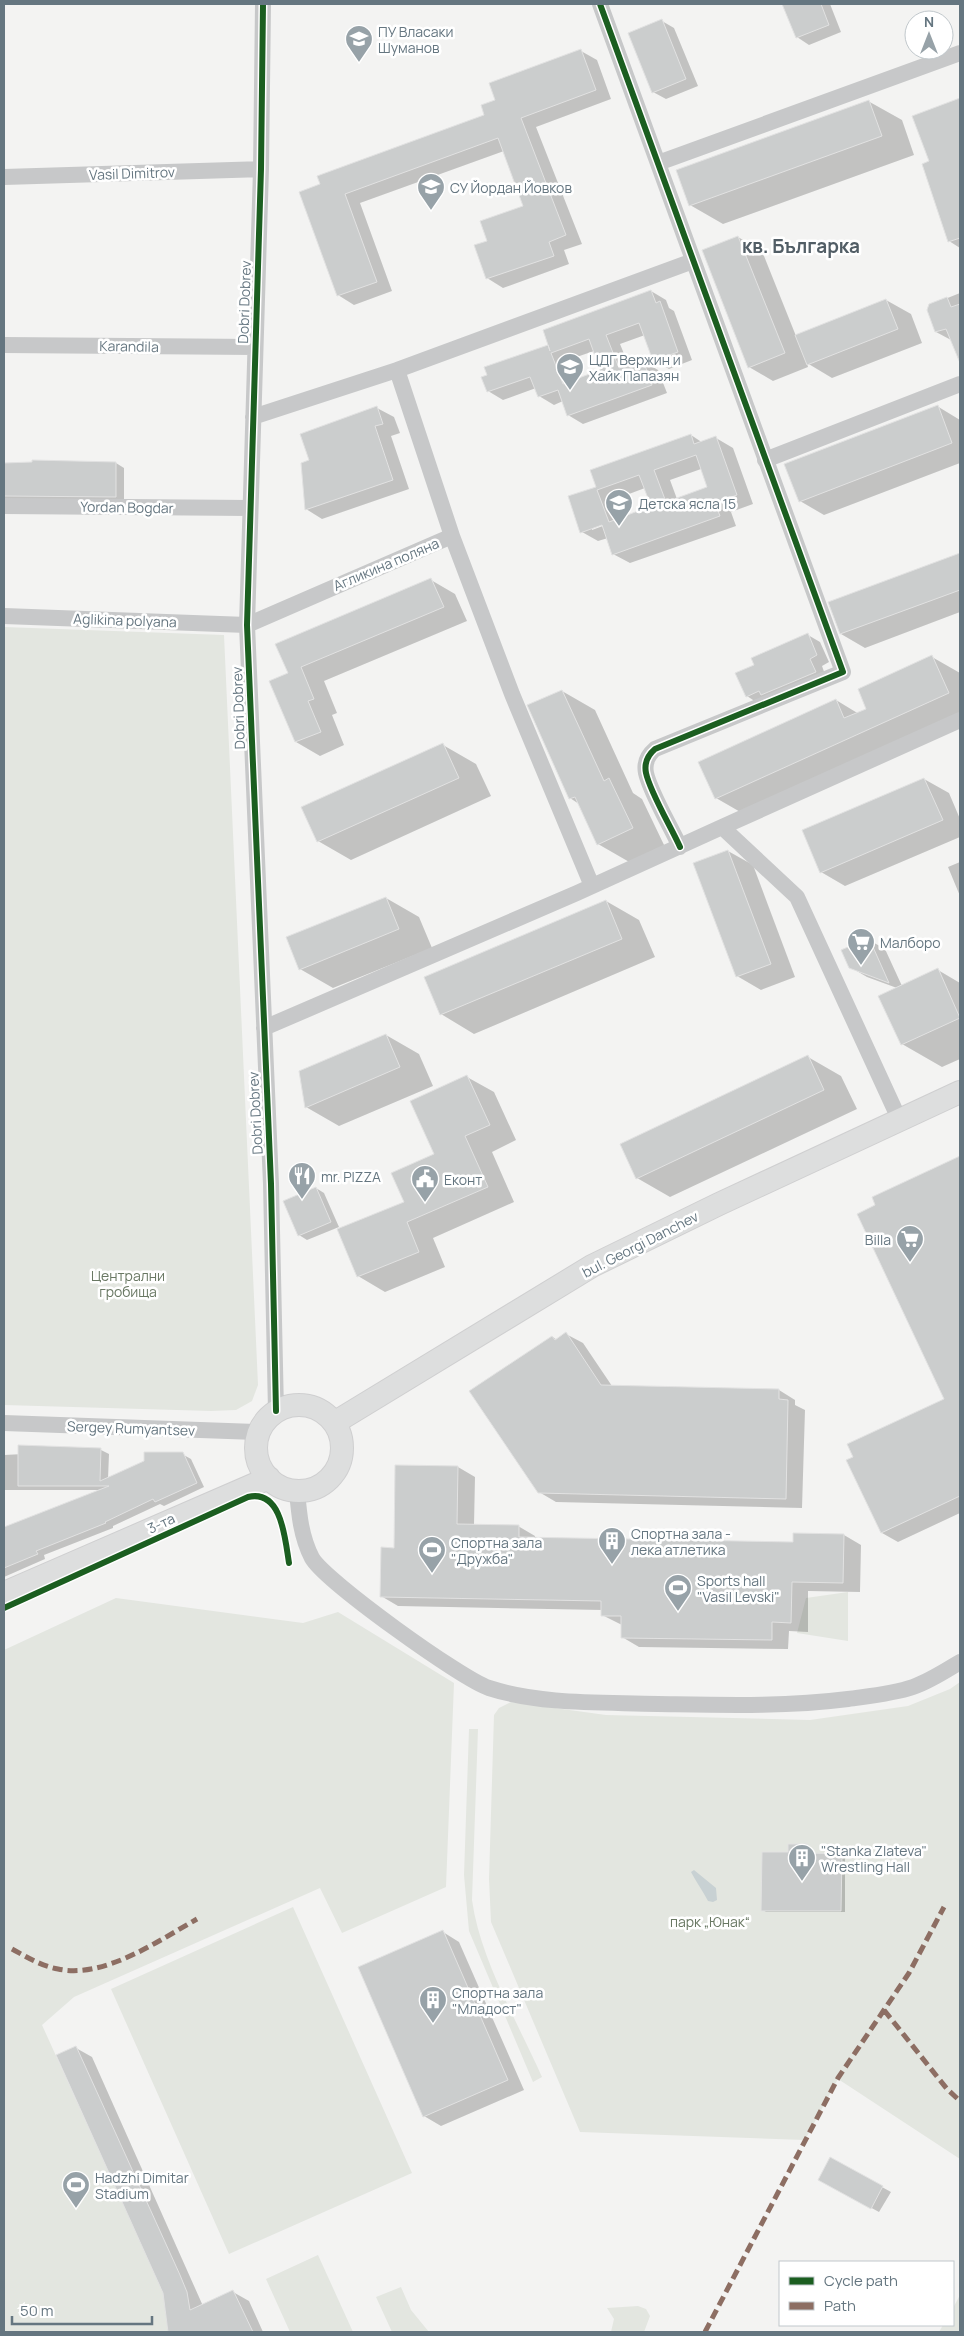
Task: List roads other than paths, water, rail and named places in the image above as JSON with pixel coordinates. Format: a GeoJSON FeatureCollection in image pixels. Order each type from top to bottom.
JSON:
{"type":"FeatureCollection","features":[{"type":"Feature","properties":{"kind":"main road","name":"bul. Georgi Danchev"},"geometry":{"type":"LineString","coordinates":[[334,1424],[592,1266],[719,1204],[960,1092]]}},
{"type":"Feature","properties":{"kind":"main road"},"geometry":{"type":"LineString","coordinates":[[295,1405],[308,1406],[320,1410],[334,1424],[342,1442],[341,1456],[336,1468],[328,1479],[316,1487],[296,1491],[278,1486],[269,1478],[258,1460],[256,1446],[259,1432],[266,1420],[276,1411],[295,1405]]}},
{"type":"Feature","properties":{"kind":"main road"},"geometry":{"type":"LineString","coordinates":[[4,1593],[269,1478]]}},
{"type":"Feature","properties":{"kind":"street","name":"Dobri Dobrev"},"geometry":{"type":"LineString","coordinates":[[263,4],[261,170],[249,508],[247,625],[271,1184],[276,1411]]}},
{"type":"Feature","properties":{"kind":"street"},"geometry":{"type":"LineString","coordinates":[[600,4],[843,672],[655,749],[650,753],[646,772],[680,847]]}},
{"type":"Feature","properties":{"kind":"street"},"geometry":{"type":"LineString","coordinates":[[658,163],[960,53]]}},
{"type":"Feature","properties":{"kind":"street","name":"Vasil Dimitrov"},"geometry":{"type":"LineString","coordinates":[[4,176],[261,170]]}},
{"type":"Feature","properties":{"kind":"street"},"geometry":{"type":"LineString","coordinates":[[253,417],[398,370],[693,261]]}},
{"type":"Feature","properties":{"kind":"street","name":"Karandila"},"geometry":{"type":"LineString","coordinates":[[4,344],[255,347]]}},
{"type":"Feature","properties":{"kind":"street"},"geometry":{"type":"LineString","coordinates":[[398,370],[452,536]]}},
{"type":"Feature","properties":{"kind":"street"},"geometry":{"type":"LineString","coordinates":[[765,460],[960,384]]}},
{"type":"Feature","properties":{"kind":"street","name":"Yordan Bogdar"},"geometry":{"type":"LineString","coordinates":[[4,506],[249,508]]}},
{"type":"Feature","properties":{"kind":"street","name":"Агликина поляна"},"geometry":{"type":"LineString","coordinates":[[247,625],[452,536],[512,694],[592,886]]}},
{"type":"Feature","properties":{"kind":"street","name":"Aglikina polyana"},"geometry":{"type":"LineString","coordinates":[[4,616],[247,625]]}},
{"type":"Feature","properties":{"kind":"street"},"geometry":{"type":"LineString","coordinates":[[264,1028],[592,886],[960,720]]}},
{"type":"Feature","properties":{"kind":"street"},"geometry":{"type":"LineString","coordinates":[[722,827],[798,896],[900,1121]]}},
{"type":"Feature","properties":{"kind":"street","name":"Sergey Rumyantsev"},"geometry":{"type":"LineString","coordinates":[[4,1423],[259,1432]]}},
{"type":"Feature","properties":{"kind":"street"},"geometry":{"type":"LineString","coordinates":[[296,1491],[303,1535],[313,1560],[322,1570],[344,1590],[464,1677],[500,1691],[599,1702],[746,1706],[804,1704],[863,1697],[912,1688],[960,1662]]}},
{"type":"Feature","properties":{"kind":"place","name":"ПУ Власаки Шуманов"},"geometry":{"type":"Point","coordinates":[359,63]}},
{"type":"Feature","properties":{"kind":"place","name":"СУ Йордан Йовков"},"geometry":{"type":"Point","coordinates":[431,211]}},
{"type":"Feature","properties":{"kind":"place","name":"ЦДГ Вержин и Хайк Папазян"},"geometry":{"type":"Point","coordinates":[570,391]}},
{"type":"Feature","properties":{"kind":"place","name":"Детска ясла 15"},"geometry":{"type":"Point","coordinates":[619,527]}},
{"type":"Feature","properties":{"kind":"place","name":"Малборо"},"geometry":{"type":"Point","coordinates":[861,966]}},
{"type":"Feature","properties":{"kind":"place","name":"mr. PIZZA"},"geometry":{"type":"Point","coordinates":[302,1200]}},
{"type":"Feature","properties":{"kind":"place","name":"Еконт"},"geometry":{"type":"Point","coordinates":[425,1203]}},
{"type":"Feature","properties":{"kind":"place","name":"Billa"},"geometry":{"type":"Point","coordinates":[910,1263]}},
{"type":"Feature","properties":{"kind":"place","name":"Спортна зала - лека атлетика"},"geometry":{"type":"Point","coordinates":[612,1565]}},
{"type":"Feature","properties":{"kind":"place","name":"Спортна зала \"Дружба\""},"geometry":{"type":"Point","coordinates":[432,1574]}},
{"type":"Feature","properties":{"kind":"place","name":"Sports hall \"Vasil Levski\""},"geometry":{"type":"Point","coordinates":[678,1612]}},
{"type":"Feature","properties":{"kind":"place","name":"\"Stanka Zlateva\" Wrestling Hall"},"geometry":{"type":"Point","coordinates":[802,1882]}},
{"type":"Feature","properties":{"kind":"place","name":"Спортна зала \"Младост\""},"geometry":{"type":"Point","coordinates":[433,2024]}},
{"type":"Feature","properties":{"kind":"place","name":"Hadzhi Dimitar Stadium"},"geometry":{"type":"Point","coordinates":[76,2209]}},
{"type":"Feature","properties":{"kind":"district","name":"кв. Българка"},"geometry":{"type":"Point","coordinates":[801,246]}},
{"type":"Feature","properties":{"kind":"park label","name":"Централни гробища"},"geometry":{"type":"Point","coordinates":[128,1284]}},
{"type":"Feature","properties":{"kind":"park label","name":"парк „Юнак“"},"geometry":{"type":"Point","coordinates":[710,1921]}}]}
